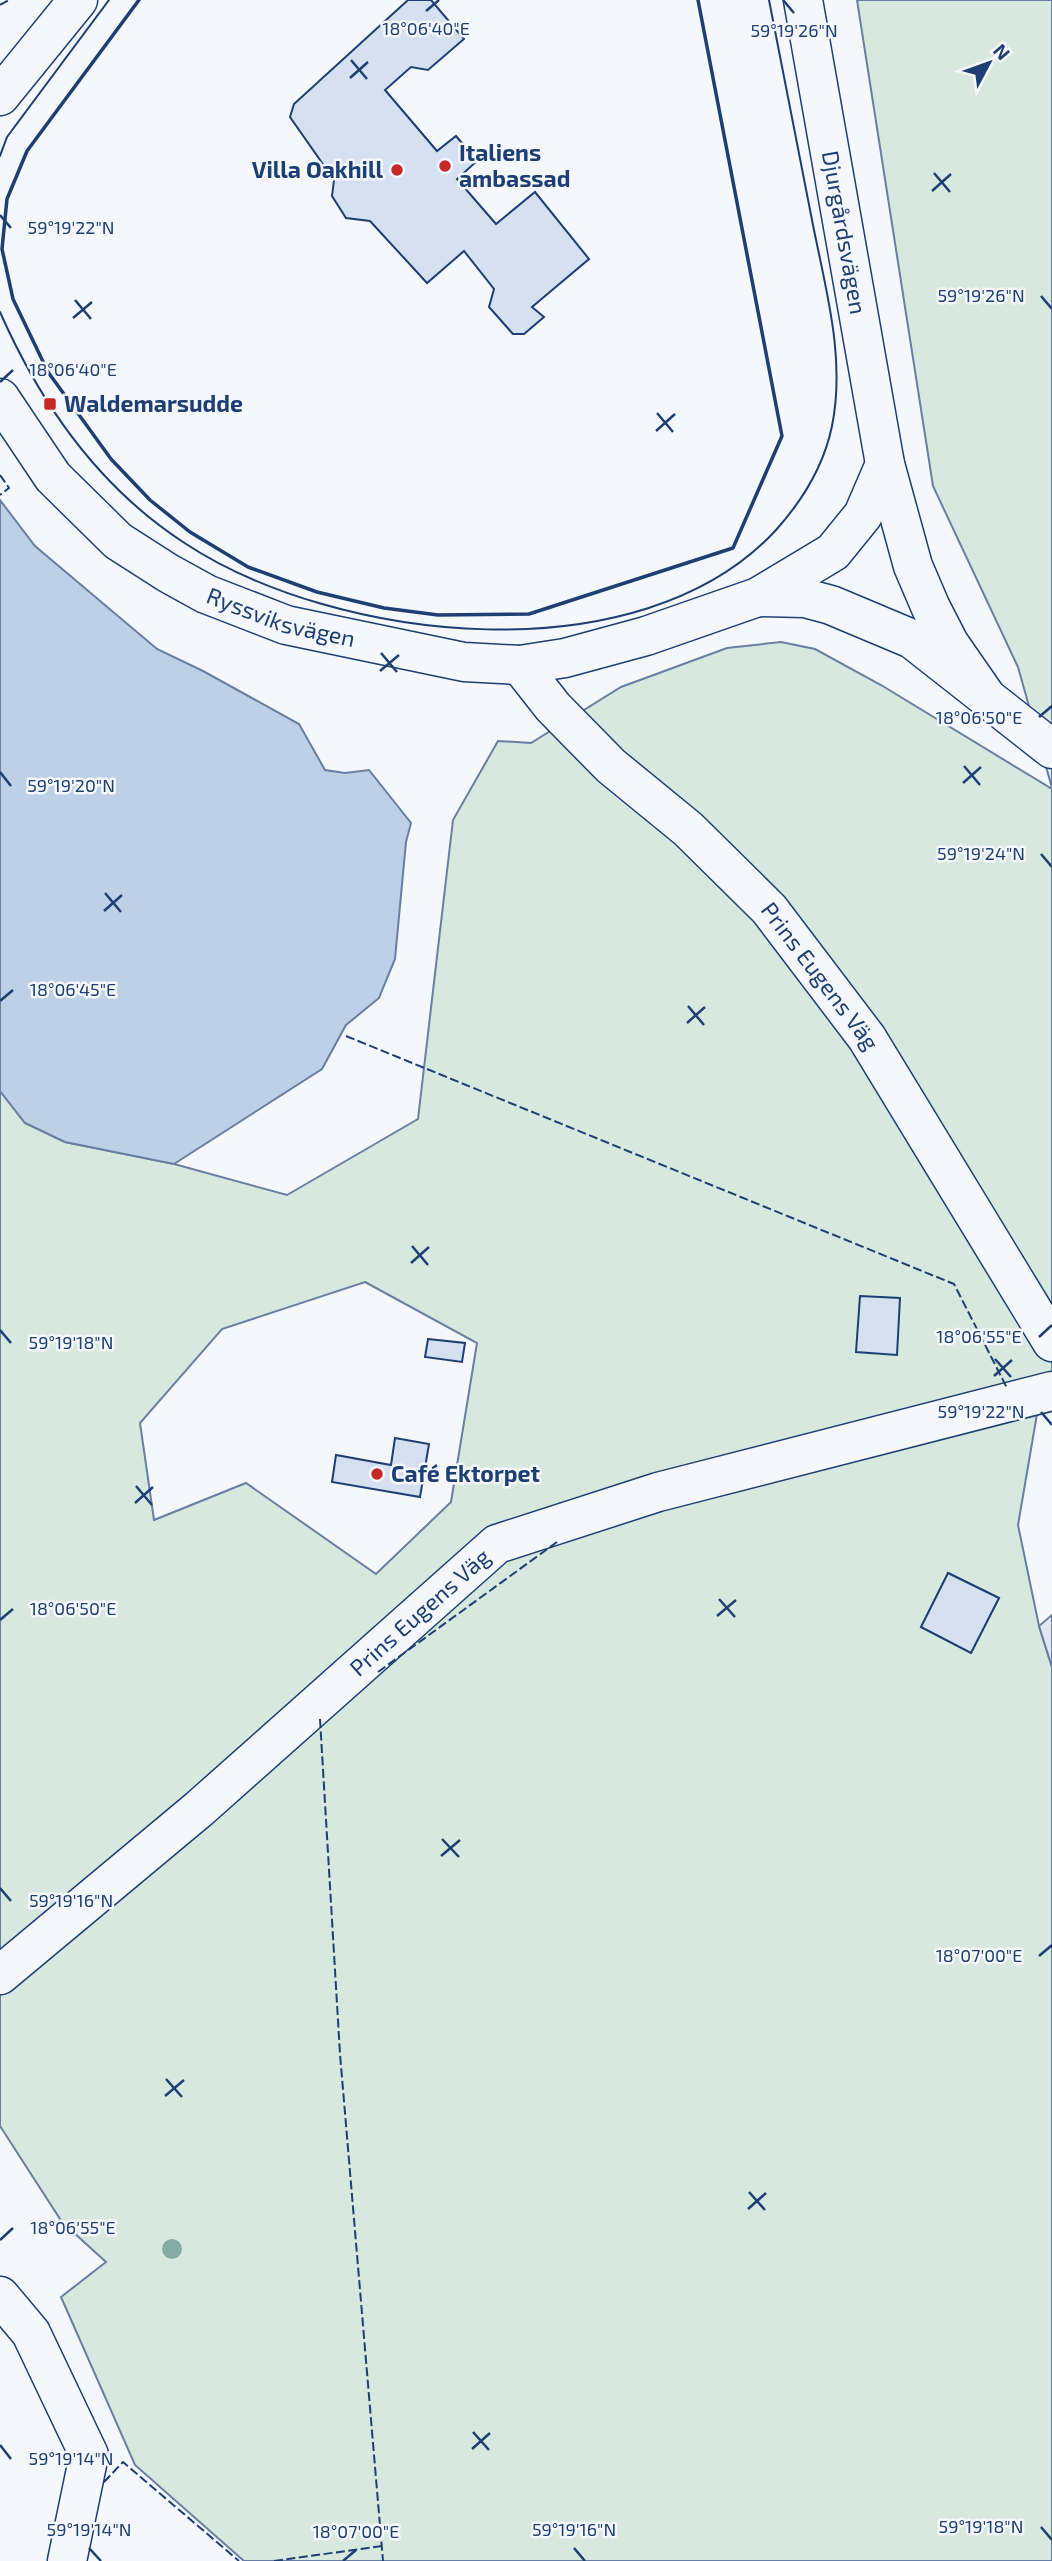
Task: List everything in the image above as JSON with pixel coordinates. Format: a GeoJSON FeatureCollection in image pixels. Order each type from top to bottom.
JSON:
{"type":"FeatureCollection","features":[{"type":"Feature","properties":{"kind":"street"},"geometry":{"type":"LineString","coordinates":[[0,96],[78,0]]}},
{"type":"Feature","properties":{"kind":"street","name":"Djurgårdsvägen"},"geometry":{"type":"LineString","coordinates":[[803,0],[885,464],[913,566],[931,608],[949,643],[985,695]]}},
{"type":"Feature","properties":{"kind":"street","name":"Ryssviksvägen"},"geometry":{"type":"LineString","coordinates":[[0,398],[53,477],[118,541],[206,594],[286,625],[464,662],[520,665],[565,657],[646,636],[758,597]]}},
{"type":"Feature","properties":{"kind":"street"},"geometry":{"type":"LineString","coordinates":[[758,597],[833,552],[863,515],[885,464]]}},
{"type":"Feature","properties":{"kind":"street","name":"Djurgårdsvägen"},"geometry":{"type":"LineString","coordinates":[[758,597],[805,598],[877,622],[912,639],[1052,749]]}},
{"type":"Feature","properties":{"kind":"street","name":"Prins Eugens Väg"},"geometry":{"type":"LineString","coordinates":[[520,665],[553,707],[611,766],[688,830],[769,909],[867,1038],[1052,1342]]}},
{"type":"Feature","properties":{"kind":"street","name":"Prins Eugens Väg"},"geometry":{"type":"LineString","coordinates":[[0,1975],[199,1809],[497,1544],[658,1492],[1052,1391]]}},
{"type":"Feature","properties":{"kind":"street"},"geometry":{"type":"LineString","coordinates":[[0,2296],[32,2333],[89,2455],[67,2561]]}},
{"type":"Feature","properties":{"kind":"shaded area"},"geometry":{"type":"Polygon","coordinates":[[[857,0],[1052,0],[1052,788],[1018,667],[933,486],[857,0]]]}},
{"type":"Feature","properties":{"kind":"shaded area"},"geometry":{"type":"Polygon","coordinates":[[[781,642],[815,649],[881,685],[1052,789],[1052,1401],[1037,1414],[1018,1525],[1039,1626],[1052,1667],[1052,2561],[244,2561],[135,2465],[61,2297],[106,2262],[62,2222],[0,2126],[0,1091],[25,1123],[65,1142],[174,1164],[287,1195],[418,1119],[453,820],[498,741],[531,743],[621,687],[727,648],[781,642]],[[365,1282],[222,1329],[140,1423],[154,1520],[246,1483],[376,1574],[451,1502],[477,1343],[365,1282]],[[948,1573],[921,1627],[971,1653],[999,1598],[948,1573]]]}},
{"type":"Feature","properties":{"kind":"shaded area"},"geometry":{"type":"Polygon","coordinates":[[[1052,1615],[1052,1667],[1039,1626],[1052,1615]]]}},
{"type":"Feature","properties":{"kind":"water"},"geometry":{"type":"Polygon","coordinates":[[[0,500],[35,546],[157,649],[299,724],[325,770],[345,773],[369,770],[411,823],[406,842],[395,959],[379,998],[346,1025],[322,1069],[174,1164],[65,1142],[25,1123],[0,1091],[0,500]]]}},
{"type":"Feature","properties":{"kind":"building","name":"Villa Oakhill"},"geometry":{"type":"Polygon","coordinates":[[[408,0],[431,0],[464,39],[428,70],[411,67],[385,90],[437,151],[456,136],[477,161],[457,179],[496,224],[535,192],[589,259],[532,307],[544,317],[524,334],[513,334],[489,307],[494,289],[464,251],[427,283],[370,221],[346,218],[332,196],[334,180],[290,117],[294,104],[408,0]]]}},
{"type":"Feature","properties":{"kind":"building"},"geometry":{"type":"Polygon","coordinates":[[[860,1296],[900,1298],[897,1355],[856,1352],[860,1296]]]}},
{"type":"Feature","properties":{"kind":"building"},"geometry":{"type":"Polygon","coordinates":[[[428,1339],[465,1343],[462,1362],[425,1357],[428,1339]]]}},
{"type":"Feature","properties":{"kind":"building"},"geometry":{"type":"Polygon","coordinates":[[[395,1438],[429,1444],[420,1497],[332,1482],[336,1455],[391,1465],[395,1438]]]}},
{"type":"Feature","properties":{"kind":"building"},"geometry":{"type":"Polygon","coordinates":[[[948,1573],[999,1598],[971,1653],[921,1627],[948,1573]]]}},
{"type":"Feature","properties":{"kind":"tram line"},"geometry":{"type":"LineString","coordinates":[[0,156],[7,137],[109,0]]}},
{"type":"Feature","properties":{"kind":"tram line"},"geometry":{"type":"LineString","coordinates":[[0,312],[16,346],[53,410],[99,469],[125,496],[183,542],[247,577],[321,604],[402,622],[486,629],[569,625],[648,608],[718,577],[776,530],[811,482],[824,455],[832,426],[837,374],[832,322],[769,0]]}},
{"type":"Feature","properties":{"kind":"fence"},"geometry":{"type":"LineString","coordinates":[[0,5],[9,0]]}},
{"type":"Feature","properties":{"kind":"fence"},"geometry":{"type":"LineString","coordinates":[[0,475],[9,488],[0,495]]}},
{"type":"Feature","properties":{"kind":"fence"},"geometry":{"type":"LineString","coordinates":[[346,1036],[954,1284],[1007,1388]]}},
{"type":"Feature","properties":{"kind":"fence"},"geometry":{"type":"LineString","coordinates":[[378,1672],[557,1542]]}},
{"type":"Feature","properties":{"kind":"fence"},"geometry":{"type":"LineString","coordinates":[[320,1719],[340,2054],[383,2561]]}},
{"type":"Feature","properties":{"kind":"fence"},"geometry":{"type":"LineString","coordinates":[[104,2482],[123,2462],[239,2561]]}},
{"type":"Feature","properties":{"kind":"fence"},"geometry":{"type":"LineString","coordinates":[[274,2561],[382,2546]]}},
{"type":"Feature","properties":{"kind":"wall"},"geometry":{"type":"LineString","coordinates":[[139,0],[27,151],[7,199],[2,249],[13,299],[48,372],[111,459],[150,500],[190,532],[248,567],[317,592],[384,608],[438,615],[529,614],[733,548],[782,436],[698,0]]}},
{"type":"Feature","properties":{"kind":"place","name":"Italiens ambassad"},"geometry":{"type":"Point","coordinates":[445,166]}},
{"type":"Feature","properties":{"kind":"place","name":"Villa Oakhill"},"geometry":{"type":"Point","coordinates":[397,170]}},
{"type":"Feature","properties":{"kind":"place","name":"Waldemarsudde"},"geometry":{"type":"Point","coordinates":[50,404]}},
{"type":"Feature","properties":{"kind":"place","name":"Café Ektorpet"},"geometry":{"type":"Point","coordinates":[377,1474]}}]}
